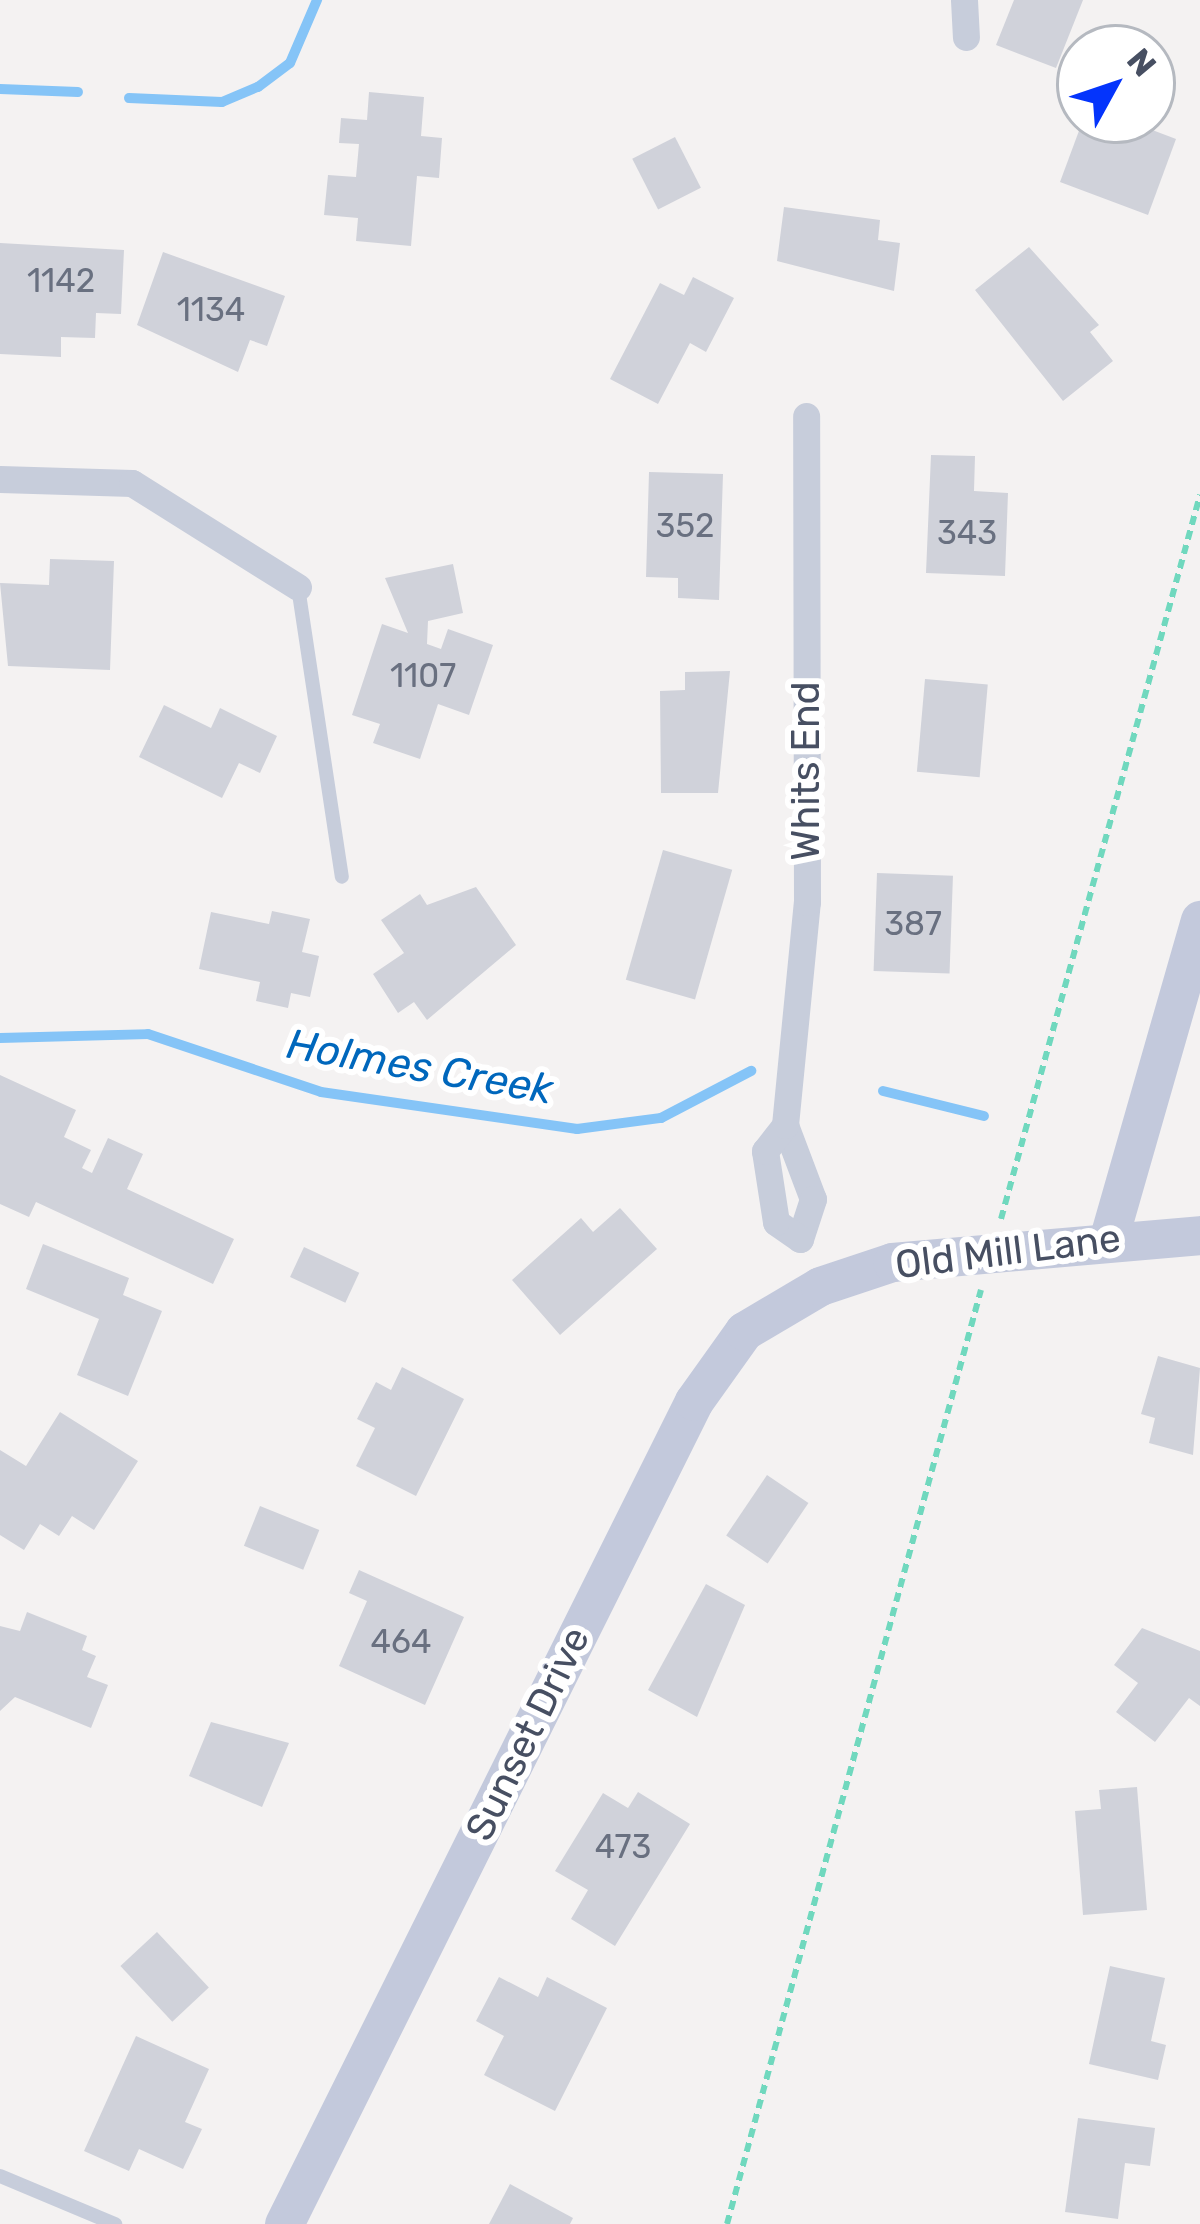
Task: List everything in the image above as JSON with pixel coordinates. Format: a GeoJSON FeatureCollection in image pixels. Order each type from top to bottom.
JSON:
{"type":"FeatureCollection","features":[{"type":"Feature","properties":{"kind":"main road"},"geometry":{"type":"LineString","coordinates":[[1109,1237],[1200,920]]}},
{"type":"Feature","properties":{"kind":"main road","name":"Old Mill Lane"},"geometry":{"type":"LineString","coordinates":[[820,1286],[892,1262],[1109,1237],[1200,1235]]}},
{"type":"Feature","properties":{"kind":"main road","name":"Sunset Drive"},"geometry":{"type":"LineString","coordinates":[[284,2224],[694,1401],[744,1331],[820,1286]]}},
{"type":"Feature","properties":{"kind":"street"},"geometry":{"type":"LineString","coordinates":[[964,0],[966,37]]}},
{"type":"Feature","properties":{"kind":"street","name":"Whits End"},"geometry":{"type":"LineString","coordinates":[[800,1239],[813,1199],[785,1125],[807,902],[806,416]]}},
{"type":"Feature","properties":{"kind":"street"},"geometry":{"type":"LineString","coordinates":[[0,479],[132,483],[298,587]]}},
{"type":"Feature","properties":{"kind":"street","name":"Whits End"},"geometry":{"type":"LineString","coordinates":[[785,1125],[765,1151],[776,1222],[800,1239],[820,1286]]}},
{"type":"Feature","properties":{"kind":"lane"},"geometry":{"type":"LineString","coordinates":[[298,587],[342,878]]}},
{"type":"Feature","properties":{"kind":"lane"},"geometry":{"type":"LineString","coordinates":[[0,2176],[115,2224]]}},
{"type":"Feature","properties":{"kind":"path"},"geometry":{"type":"LineString","coordinates":[[727,2224],[1200,495]]}},
{"type":"Feature","properties":{"kind":"building"},"geometry":{"type":"Polygon","coordinates":[[[1014,0],[1083,0],[1073,24],[1056,24],[1056,68],[996,45],[1014,0]]]}},
{"type":"Feature","properties":{"kind":"building"},"geometry":{"type":"Polygon","coordinates":[[[369,92],[424,97],[421,136],[442,138],[439,178],[417,176],[411,246],[356,241],[358,218],[324,215],[328,175],[356,177],[359,144],[339,143],[341,118],[367,120],[369,92]]]}},
{"type":"Feature","properties":{"kind":"building"},"geometry":{"type":"Polygon","coordinates":[[[675,137],[701,188],[658,210],[632,159],[675,137]]]}},
{"type":"Feature","properties":{"kind":"building"},"geometry":{"type":"Polygon","coordinates":[[[1074,144],[1174,144],[1148,215],[1060,182],[1074,144]]]}},
{"type":"Feature","properties":{"kind":"building"},"geometry":{"type":"Polygon","coordinates":[[[784,207],[880,220],[878,240],[900,243],[894,291],[777,261],[784,207]]]}},
{"type":"Feature","properties":{"kind":"building"},"geometry":{"type":"Polygon","coordinates":[[[0,243],[124,250],[121,314],[96,313],[95,338],[61,337],[61,357],[0,354],[0,243]]]}},
{"type":"Feature","properties":{"kind":"building"},"geometry":{"type":"Polygon","coordinates":[[[1029,247],[1099,325],[1090,332],[1113,361],[1063,401],[975,290],[1029,247]]]}},
{"type":"Feature","properties":{"kind":"building"},"geometry":{"type":"Polygon","coordinates":[[[163,252],[285,296],[267,346],[250,340],[238,372],[137,325],[163,252]]]}},
{"type":"Feature","properties":{"kind":"building"},"geometry":{"type":"Polygon","coordinates":[[[693,277],[734,298],[706,352],[690,343],[658,404],[610,379],[660,283],[684,295],[693,277]]]}},
{"type":"Feature","properties":{"kind":"building"},"geometry":{"type":"Polygon","coordinates":[[[931,455],[975,456],[974,491],[1008,493],[1005,576],[926,573],[931,455]]]}},
{"type":"Feature","properties":{"kind":"building"},"geometry":{"type":"Polygon","coordinates":[[[649,472],[723,474],[719,600],[678,598],[678,578],[646,577],[649,472]]]}},
{"type":"Feature","properties":{"kind":"building"},"geometry":{"type":"Polygon","coordinates":[[[50,559],[114,561],[110,670],[8,666],[0,583],[49,585],[50,559]]]}},
{"type":"Feature","properties":{"kind":"building"},"geometry":{"type":"Polygon","coordinates":[[[453,564],[463,613],[428,621],[427,644],[441,649],[448,629],[493,645],[469,715],[438,704],[420,759],[373,743],[380,724],[352,715],[382,624],[408,633],[385,578],[453,564]]]}},
{"type":"Feature","properties":{"kind":"building"},"geometry":{"type":"Polygon","coordinates":[[[730,671],[718,793],[661,793],[660,691],[685,690],[685,672],[730,671]]]}},
{"type":"Feature","properties":{"kind":"building"},"geometry":{"type":"Polygon","coordinates":[[[925,679],[988,684],[980,777],[917,772],[925,679]]]}},
{"type":"Feature","properties":{"kind":"building"},"geometry":{"type":"Polygon","coordinates":[[[164,705],[211,728],[220,708],[277,736],[260,773],[239,763],[222,798],[139,757],[164,705]]]}},
{"type":"Feature","properties":{"kind":"building"},"geometry":{"type":"Polygon","coordinates":[[[663,850],[732,870],[695,1000],[626,980],[663,850]]]}},
{"type":"Feature","properties":{"kind":"building"},"geometry":{"type":"Polygon","coordinates":[[[877,873],[953,876],[950,974],[874,971],[877,873]]]}},
{"type":"Feature","properties":{"kind":"building"},"geometry":{"type":"Polygon","coordinates":[[[476,887],[516,945],[427,1020],[414,1002],[398,1013],[373,974],[404,953],[381,920],[420,894],[427,905],[476,887]]]}},
{"type":"Feature","properties":{"kind":"building"},"geometry":{"type":"Polygon","coordinates":[[[272,911],[310,919],[302,952],[319,956],[310,997],[291,993],[288,1008],[256,1001],[260,982],[199,969],[211,912],[269,924],[272,911]]]}},
{"type":"Feature","properties":{"kind":"building"},"geometry":{"type":"Polygon","coordinates":[[[0,1075],[76,1110],[64,1137],[91,1150],[82,1168],[92,1173],[108,1138],[143,1154],[127,1189],[234,1239],[213,1284],[36,1202],[29,1217],[0,1204],[0,1075]]]}},
{"type":"Feature","properties":{"kind":"building"},"geometry":{"type":"Polygon","coordinates":[[[620,1208],[657,1249],[560,1335],[512,1280],[581,1218],[593,1232],[620,1208]]]}},
{"type":"Feature","properties":{"kind":"building"},"geometry":{"type":"Polygon","coordinates":[[[43,1244],[129,1278],[123,1295],[162,1311],[128,1396],[77,1375],[99,1319],[26,1289],[43,1244]]]}},
{"type":"Feature","properties":{"kind":"building"},"geometry":{"type":"Polygon","coordinates":[[[304,1247],[359,1273],[345,1303],[290,1277],[304,1247]]]}},
{"type":"Feature","properties":{"kind":"building"},"geometry":{"type":"Polygon","coordinates":[[[1158,1356],[1200,1368],[1193,1455],[1149,1443],[1155,1418],[1141,1414],[1158,1356]]]}},
{"type":"Feature","properties":{"kind":"building"},"geometry":{"type":"Polygon","coordinates":[[[402,1367],[464,1399],[416,1496],[356,1466],[375,1428],[357,1419],[376,1382],[391,1390],[402,1367]]]}},
{"type":"Feature","properties":{"kind":"building"},"geometry":{"type":"Polygon","coordinates":[[[60,1412],[138,1461],[94,1530],[72,1516],[59,1536],[40,1524],[24,1550],[0,1535],[0,1450],[26,1466],[60,1412]]]}},
{"type":"Feature","properties":{"kind":"building"},"geometry":{"type":"Polygon","coordinates":[[[767,1475],[808,1503],[768,1563],[726,1536],[767,1475]]]}},
{"type":"Feature","properties":{"kind":"building"},"geometry":{"type":"Polygon","coordinates":[[[260,1506],[319,1530],[303,1570],[244,1546],[260,1506]]]}},
{"type":"Feature","properties":{"kind":"building"},"geometry":{"type":"Polygon","coordinates":[[[359,1570],[464,1617],[425,1705],[339,1666],[367,1601],[349,1593],[359,1570]]]}},
{"type":"Feature","properties":{"kind":"building"},"geometry":{"type":"Polygon","coordinates":[[[706,1584],[745,1605],[697,1717],[648,1690],[706,1584]]]}},
{"type":"Feature","properties":{"kind":"building"},"geometry":{"type":"Polygon","coordinates":[[[27,1612],[87,1636],[82,1650],[96,1656],[87,1677],[108,1685],[91,1728],[15,1697],[0,1711],[0,1626],[20,1631],[27,1612]]]}},
{"type":"Feature","properties":{"kind":"building"},"geometry":{"type":"Polygon","coordinates":[[[1142,1628],[1200,1651],[1200,1706],[1189,1698],[1155,1742],[1116,1712],[1138,1683],[1114,1665],[1142,1628]]]}},
{"type":"Feature","properties":{"kind":"building"},"geometry":{"type":"Polygon","coordinates":[[[211,1722],[289,1743],[262,1807],[189,1776],[211,1722]]]}},
{"type":"Feature","properties":{"kind":"building"},"geometry":{"type":"Polygon","coordinates":[[[1137,1787],[1147,1910],[1083,1915],[1075,1811],[1101,1809],[1099,1790],[1137,1787]]]}},
{"type":"Feature","properties":{"kind":"building"},"geometry":{"type":"Polygon","coordinates":[[[638,1792],[690,1824],[615,1946],[571,1919],[588,1890],[555,1871],[603,1793],[628,1808],[638,1792]]]}},
{"type":"Feature","properties":{"kind":"building"},"geometry":{"type":"Polygon","coordinates":[[[157,1932],[209,1988],[172,2022],[120,1966],[157,1932]]]}},
{"type":"Feature","properties":{"kind":"building"},"geometry":{"type":"Polygon","coordinates":[[[1110,1966],[1165,1978],[1151,2041],[1166,2045],[1158,2080],[1089,2064],[1110,1966]]]}},
{"type":"Feature","properties":{"kind":"building"},"geometry":{"type":"Polygon","coordinates":[[[499,1977],[538,1997],[547,1977],[607,2008],[555,2111],[484,2075],[504,2036],[476,2021],[499,1977]]]}},
{"type":"Feature","properties":{"kind":"building"},"geometry":{"type":"Polygon","coordinates":[[[136,2036],[209,2069],[185,2122],[202,2129],[183,2169],[139,2149],[129,2171],[84,2151],[136,2036]]]}},
{"type":"Feature","properties":{"kind":"building"},"geometry":{"type":"Polygon","coordinates":[[[1078,2118],[1155,2128],[1150,2166],[1125,2163],[1118,2219],[1065,2212],[1078,2118]]]}},
{"type":"Feature","properties":{"kind":"building"},"geometry":{"type":"Polygon","coordinates":[[[510,2184],[573,2218],[570,2224],[489,2224],[510,2184]]]}},
{"type":"Feature","properties":{"kind":"waterway"},"geometry":{"type":"LineString","coordinates":[[129,98],[222,102],[258,87],[290,63],[317,0]]}},
{"type":"Feature","properties":{"kind":"waterway"},"geometry":{"type":"LineString","coordinates":[[0,89],[78,92]]}},
{"type":"Feature","properties":{"kind":"waterway","name":"Holmes Creek"},"geometry":{"type":"LineString","coordinates":[[0,1038],[148,1034],[321,1092],[577,1129],[661,1118],[751,1071]]}},
{"type":"Feature","properties":{"kind":"waterway","name":"Holmes Creek"},"geometry":{"type":"LineString","coordinates":[[883,1091],[984,1116]]}}]}
